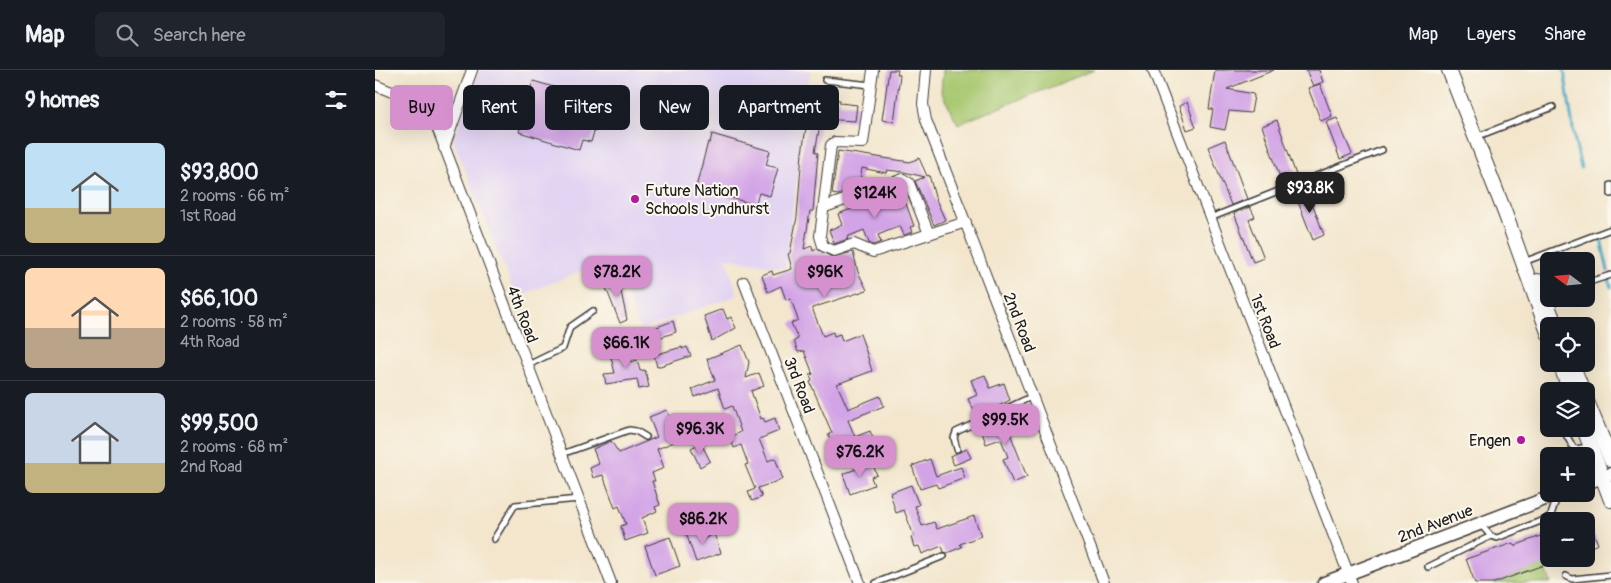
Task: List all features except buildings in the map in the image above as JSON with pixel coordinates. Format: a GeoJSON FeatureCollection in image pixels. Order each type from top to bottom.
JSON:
{"type":"FeatureCollection","features":[{"type":"Feature","properties":{"kind":"main road"},"geometry":{"type":"LineString","coordinates":[[1449,70],[1505,213],[1542,317]]}},
{"type":"Feature","properties":{"kind":"main road"},"geometry":{"type":"LineString","coordinates":[[1505,213],[1540,283]]}},
{"type":"Feature","properties":{"kind":"main road"},"geometry":{"type":"LineString","coordinates":[[1595,421],[1611,460]]}},
{"type":"Feature","properties":{"kind":"main road"},"geometry":{"type":"LineString","coordinates":[[1587,437],[1591,447]]}},
{"type":"Feature","properties":{"kind":"main road"},"geometry":{"type":"LineString","coordinates":[[1595,456],[1609,486]]}},
{"type":"Feature","properties":{"kind":"street"},"geometry":{"type":"LineString","coordinates":[[444,148],[472,70]]}},
{"type":"Feature","properties":{"kind":"street"},"geometry":{"type":"LineString","coordinates":[[873,70],[863,143],[835,142],[831,145],[820,236],[823,246],[831,251],[854,244],[873,252],[966,222]]}},
{"type":"Feature","properties":{"kind":"street","name":"2nd Road"},"geometry":{"type":"LineString","coordinates":[[926,70],[924,113],[1104,583]]}},
{"type":"Feature","properties":{"kind":"street","name":"1st Road"},"geometry":{"type":"LineString","coordinates":[[1153,70],[1350,578]]}},
{"type":"Feature","properties":{"kind":"street","name":"4th Road"},"geometry":{"type":"LineString","coordinates":[[375,85],[418,103],[435,122],[611,583]]}},
{"type":"Feature","properties":{"kind":"street"},"geometry":{"type":"LineString","coordinates":[[825,207],[903,179],[909,183],[929,234]]}},
{"type":"Feature","properties":{"kind":"street","name":"3rd Road"},"geometry":{"type":"LineString","coordinates":[[744,282],[860,583]]}},
{"type":"Feature","properties":{"kind":"street"},"geometry":{"type":"LineString","coordinates":[[1595,484],[1609,486]]}},
{"type":"Feature","properties":{"kind":"street","name":"2nd Avenue"},"geometry":{"type":"LineString","coordinates":[[1324,583],[1350,578],[1540,501]]}},
{"type":"Feature","properties":{"kind":"lane"},"geometry":{"type":"LineString","coordinates":[[825,80],[871,85]]}},
{"type":"Feature","properties":{"kind":"lane"},"geometry":{"type":"LineString","coordinates":[[1476,138],[1553,107]]}},
{"type":"Feature","properties":{"kind":"lane"},"geometry":{"type":"LineString","coordinates":[[1209,218],[1382,150]]}},
{"type":"Feature","properties":{"kind":"lane"},"geometry":{"type":"LineString","coordinates":[[1611,185],[1611,194]]}},
{"type":"Feature","properties":{"kind":"lane"},"geometry":{"type":"LineString","coordinates":[[1529,260],[1611,229]]}},
{"type":"Feature","properties":{"kind":"lane"},"geometry":{"type":"LineString","coordinates":[[1595,280],[1611,275]]}},
{"type":"Feature","properties":{"kind":"lane"},"geometry":{"type":"LineString","coordinates":[[527,365],[563,348],[570,327],[593,311]]}},
{"type":"Feature","properties":{"kind":"lane"},"geometry":{"type":"LineString","coordinates":[[957,449],[953,438],[956,432],[1033,396]]}},
{"type":"Feature","properties":{"kind":"lane"},"geometry":{"type":"LineString","coordinates":[[561,454],[629,430],[636,430],[646,437]]}},
{"type":"Feature","properties":{"kind":"lane"},"geometry":{"type":"LineString","coordinates":[[494,539],[515,505],[579,499]]}},
{"type":"Feature","properties":{"kind":"lane"},"geometry":{"type":"LineString","coordinates":[[1479,524],[1491,536],[1497,538],[1546,519],[1551,515],[1555,502]]}},
{"type":"Feature","properties":{"kind":"lane"},"geometry":{"type":"LineString","coordinates":[[1428,567],[1491,536]]}},
{"type":"Feature","properties":{"kind":"lane"},"geometry":{"type":"LineString","coordinates":[[876,583],[944,556]]}},
{"type":"Feature","properties":{"kind":"lane"},"geometry":{"type":"LineString","coordinates":[[1566,576],[1572,578],[1611,575]]}},
{"type":"Feature","properties":{"kind":"shaded area","name":"Future Nation Schools Lyndhurst"},"geometry":{"type":"Polygon","coordinates":[[[479,70],[810,70],[808,85],[719,85],[719,130],[802,130],[785,268],[726,258],[738,295],[640,330],[613,259],[516,297],[453,140],[463,113],[463,130],[535,130],[535,85],[473,85],[479,70]]]}},
{"type":"Feature","properties":{"kind":"green space"},"geometry":{"type":"Polygon","coordinates":[[[943,70],[1094,70],[958,124],[941,92],[943,70]]]}},
{"type":"Feature","properties":{"kind":"green space"},"geometry":{"type":"Polygon","coordinates":[[[1540,566],[1545,567],[1551,583],[1494,583],[1540,566]]]}},
{"type":"Feature","properties":{"kind":"waterway"},"geometry":{"type":"LineString","coordinates":[[1564,70],[1581,168]]}},
{"type":"Feature","properties":{"kind":"waterway"},"geometry":{"type":"LineString","coordinates":[[1601,239],[1608,271]]}},
{"type":"Feature","properties":{"kind":"waterway"},"geometry":{"type":"LineString","coordinates":[[1609,279],[1611,287]]}},
{"type":"Feature","properties":{"kind":"place","name":"Future Nation Schools Lyndhurst"},"geometry":{"type":"Point","coordinates":[635,199]}},
{"type":"Feature","properties":{"kind":"place","name":"Engen"},"geometry":{"type":"Point","coordinates":[1521,440]}}]}
